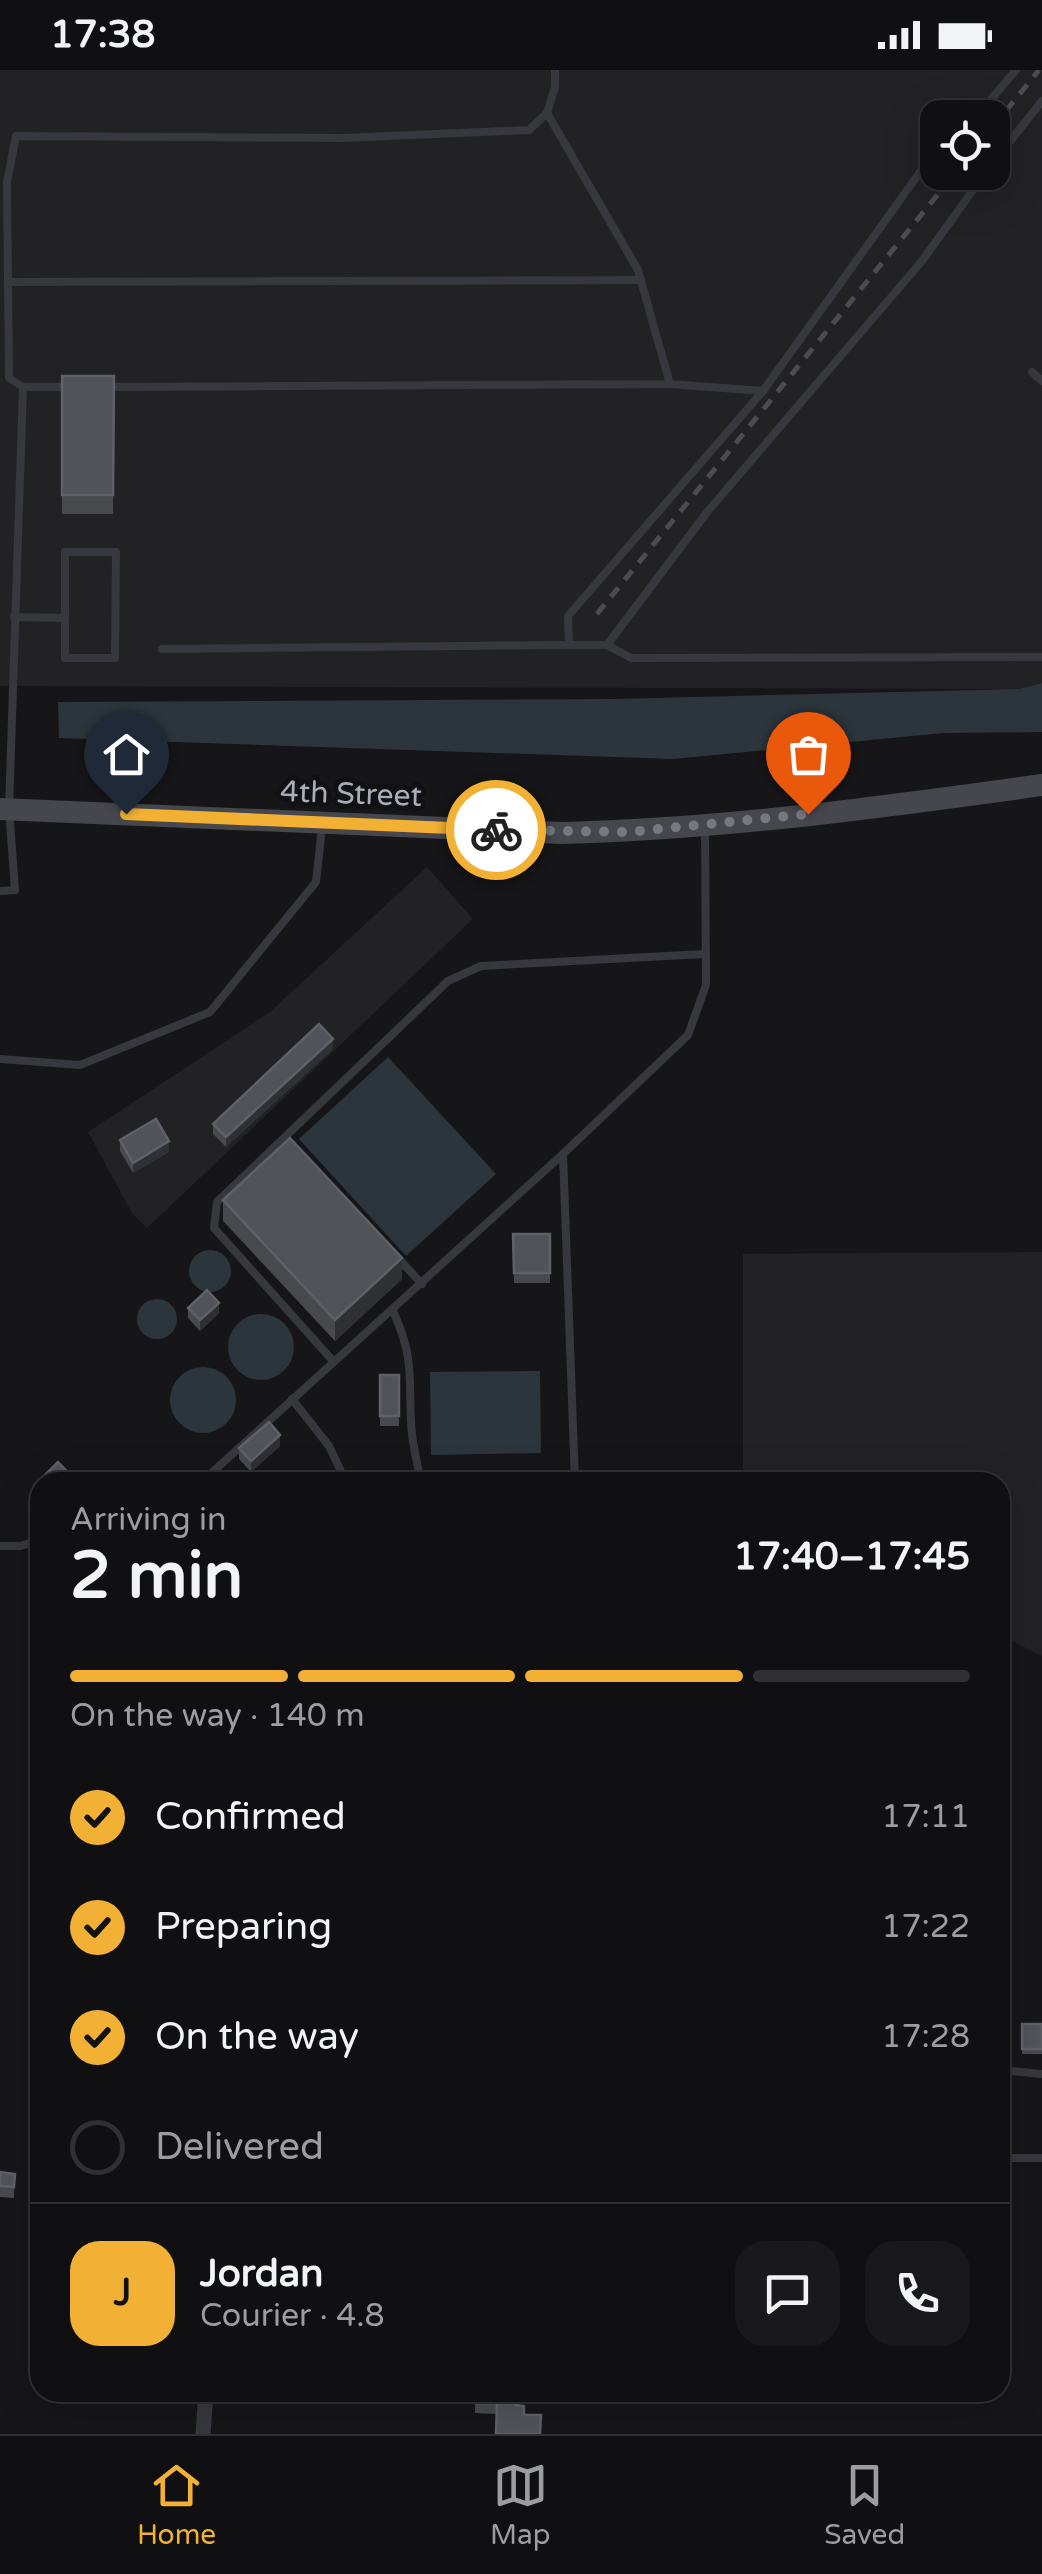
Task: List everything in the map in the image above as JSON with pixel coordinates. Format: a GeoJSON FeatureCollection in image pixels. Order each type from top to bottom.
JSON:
{"type":"FeatureCollection","features":[{"type":"Feature","properties":{"kind":"street"},"geometry":{"type":"LineString","coordinates":[[937,801],[1042,785]]}},
{"type":"Feature","properties":{"kind":"street"},"geometry":{"type":"LineString","coordinates":[[937,801],[1042,800]]}},
{"type":"Feature","properties":{"kind":"street","name":"4th Street"},"geometry":{"type":"LineString","coordinates":[[4,809],[562,833],[705,826],[937,801]]}},
{"type":"Feature","properties":{"kind":"street"},"geometry":{"type":"LineString","coordinates":[[203,2434],[205,2402]]}},
{"type":"Feature","properties":{"kind":"lane"},"geometry":{"type":"LineString","coordinates":[[81,387],[22,387],[9,378],[6,182],[16,136],[344,138],[529,130],[548,112],[555,70]]}},
{"type":"Feature","properties":{"kind":"lane"},"geometry":{"type":"LineString","coordinates":[[990,100],[1016,70]]}},
{"type":"Feature","properties":{"kind":"lane"},"geometry":{"type":"LineString","coordinates":[[1010,141],[1042,101]]}},
{"type":"Feature","properties":{"kind":"lane"},"geometry":{"type":"LineString","coordinates":[[548,112],[641,280],[670,384]]}},
{"type":"Feature","properties":{"kind":"lane"},"geometry":{"type":"LineString","coordinates":[[569,645],[568,616],[763,391],[920,172]]}},
{"type":"Feature","properties":{"kind":"lane"},"geometry":{"type":"LineString","coordinates":[[608,645],[708,511],[922,261],[973,190]]}},
{"type":"Feature","properties":{"kind":"lane"},"geometry":{"type":"LineString","coordinates":[[8,282],[641,280]]}},
{"type":"Feature","properties":{"kind":"lane"},"geometry":{"type":"LineString","coordinates":[[1032,372],[1042,381]]}},
{"type":"Feature","properties":{"kind":"lane"},"geometry":{"type":"LineString","coordinates":[[101,387],[670,384],[763,391]]}},
{"type":"Feature","properties":{"kind":"lane"},"geometry":{"type":"LineString","coordinates":[[0,891],[15,890],[4,809],[22,387]]}},
{"type":"Feature","properties":{"kind":"lane"},"geometry":{"type":"LineString","coordinates":[[65,552],[116,552],[115,658],[64,658],[65,618],[65,552]]}},
{"type":"Feature","properties":{"kind":"lane"},"geometry":{"type":"LineString","coordinates":[[14,617],[65,618]]}},
{"type":"Feature","properties":{"kind":"lane"},"geometry":{"type":"LineString","coordinates":[[162,649],[608,645],[631,658],[1042,657]]}},
{"type":"Feature","properties":{"kind":"lane"},"geometry":{"type":"LineString","coordinates":[[0,1058],[80,1065],[210,1012],[316,882],[322,822]]}},
{"type":"Feature","properties":{"kind":"lane"},"geometry":{"type":"LineString","coordinates":[[213,1472],[564,1154],[688,1035],[706,984],[705,826]]}},
{"type":"Feature","properties":{"kind":"lane"},"geometry":{"type":"LineString","coordinates":[[334,1362],[214,1228],[218,1202],[448,981],[481,966],[704,954]]}},
{"type":"Feature","properties":{"kind":"lane"},"geometry":{"type":"LineString","coordinates":[[564,1154],[575,1472]]}},
{"type":"Feature","properties":{"kind":"lane"},"geometry":{"type":"LineString","coordinates":[[395,1255],[422,1284]]}},
{"type":"Feature","properties":{"kind":"lane"},"geometry":{"type":"LineString","coordinates":[[393,1311],[407,1341],[412,1376],[412,1434],[418,1472]]}},
{"type":"Feature","properties":{"kind":"lane"},"geometry":{"type":"LineString","coordinates":[[292,1399],[330,1446],[342,1472]]}},
{"type":"Feature","properties":{"kind":"lane"},"geometry":{"type":"LineString","coordinates":[[0,1546],[30,1543]]}},
{"type":"Feature","properties":{"kind":"lane"},"geometry":{"type":"LineString","coordinates":[[1010,2071],[1042,2074]]}},
{"type":"Feature","properties":{"kind":"lane"},"geometry":{"type":"LineString","coordinates":[[1010,2158],[1042,2158]]}},
{"type":"Feature","properties":{"kind":"shaded area"},"geometry":{"type":"Polygon","coordinates":[[[0,70],[1042,70],[1042,683],[1019,689],[0,686],[0,70]]]}},
{"type":"Feature","properties":{"kind":"shaded area"},"geometry":{"type":"Polygon","coordinates":[[[1042,683],[1042,732],[943,733],[673,759],[59,738],[58,702],[614,699],[1019,689],[1042,683]]]}},
{"type":"Feature","properties":{"kind":"shaded area"},"geometry":{"type":"Polygon","coordinates":[[[427,867],[473,919],[147,1228],[132,1213],[88,1132],[270,1012],[427,867]]]}},
{"type":"Feature","properties":{"kind":"shaded area"},"geometry":{"type":"Polygon","coordinates":[[[388,1057],[496,1174],[406,1256],[299,1139],[388,1057]]]}},
{"type":"Feature","properties":{"kind":"shaded area"},"geometry":{"type":"Polygon","coordinates":[[[210,1250],[225,1256],[231,1271],[225,1286],[210,1292],[195,1286],[189,1271],[195,1256],[210,1250]]]}},
{"type":"Feature","properties":{"kind":"shaded area"},"geometry":{"type":"Polygon","coordinates":[[[1042,1252],[1042,1656],[1010,1640],[1010,1472],[743,1472],[743,1254],[1042,1252]]]}},
{"type":"Feature","properties":{"kind":"shaded area"},"geometry":{"type":"Polygon","coordinates":[[[157,1299],[171,1305],[177,1319],[171,1333],[157,1339],[143,1333],[137,1319],[143,1305],[157,1299]]]}},
{"type":"Feature","properties":{"kind":"shaded area"},"geometry":{"type":"Polygon","coordinates":[[[261,1314],[285,1323],[294,1347],[285,1371],[261,1380],[237,1371],[228,1347],[237,1323],[261,1314]]]}},
{"type":"Feature","properties":{"kind":"shaded area"},"geometry":{"type":"Polygon","coordinates":[[[203,1367],[216,1369],[226,1377],[234,1387],[234,1413],[226,1423],[216,1431],[203,1433],[190,1431],[180,1423],[172,1413],[170,1400],[172,1387],[180,1377],[190,1369],[203,1367]]]}},
{"type":"Feature","properties":{"kind":"shaded area"},"geometry":{"type":"Polygon","coordinates":[[[540,1371],[541,1453],[431,1455],[430,1372],[540,1371]]]}},
{"type":"Feature","properties":{"kind":"building"},"geometry":{"type":"Polygon","coordinates":[[[62,376],[114,376],[113,495],[62,495],[62,376]]]}},
{"type":"Feature","properties":{"kind":"building"},"geometry":{"type":"Polygon","coordinates":[[[319,1024],[333,1039],[226,1137],[213,1124],[319,1024]]]}},
{"type":"Feature","properties":{"kind":"building"},"geometry":{"type":"Polygon","coordinates":[[[156,1119],[169,1141],[133,1163],[120,1140],[156,1119]]]}},
{"type":"Feature","properties":{"kind":"building"},"geometry":{"type":"Polygon","coordinates":[[[290,1138],[402,1258],[335,1320],[223,1200],[290,1138]]]}},
{"type":"Feature","properties":{"kind":"building"},"geometry":{"type":"Polygon","coordinates":[[[513,1234],[550,1234],[550,1273],[514,1273],[513,1234]]]}},
{"type":"Feature","properties":{"kind":"building"},"geometry":{"type":"Polygon","coordinates":[[[207,1290],[219,1303],[200,1320],[188,1308],[207,1290]]]}},
{"type":"Feature","properties":{"kind":"building"},"geometry":{"type":"Polygon","coordinates":[[[380,1375],[399,1375],[399,1416],[380,1416],[380,1375]]]}},
{"type":"Feature","properties":{"kind":"building"},"geometry":{"type":"Polygon","coordinates":[[[269,1422],[280,1435],[251,1461],[239,1448],[269,1422]]]}},
{"type":"Feature","properties":{"kind":"building"},"geometry":{"type":"Polygon","coordinates":[[[58,1462],[67,1472],[48,1472],[58,1462]]]}},
{"type":"Feature","properties":{"kind":"building"},"geometry":{"type":"Polygon","coordinates":[[[1022,2024],[1042,2024],[1042,2049],[1022,2049],[1022,2024]]]}},
{"type":"Feature","properties":{"kind":"building"},"geometry":{"type":"Polygon","coordinates":[[[0,2172],[15,2174],[14,2187],[0,2186],[0,2172]]]}},
{"type":"Feature","properties":{"kind":"building"},"geometry":{"type":"Polygon","coordinates":[[[515,2402],[524,2406],[524,2415],[541,2415],[540,2434],[496,2434],[497,2403],[475,2403],[515,2402]]]}},
{"type":"Feature","properties":{"kind":"railway"},"geometry":{"type":"LineString","coordinates":[[1010,106],[1039,70]]}},
{"type":"Feature","properties":{"kind":"railway"},"geometry":{"type":"LineString","coordinates":[[597,614],[941,190]]}},
{"type":"Feature","properties":{"kind":"way so far"},"geometry":{"type":"LineString","coordinates":[[496,830],[629,832],[808,814]]}},
{"type":"Feature","properties":{"kind":"route"},"geometry":{"type":"LineString","coordinates":[[126,814],[496,830]]}}]}
